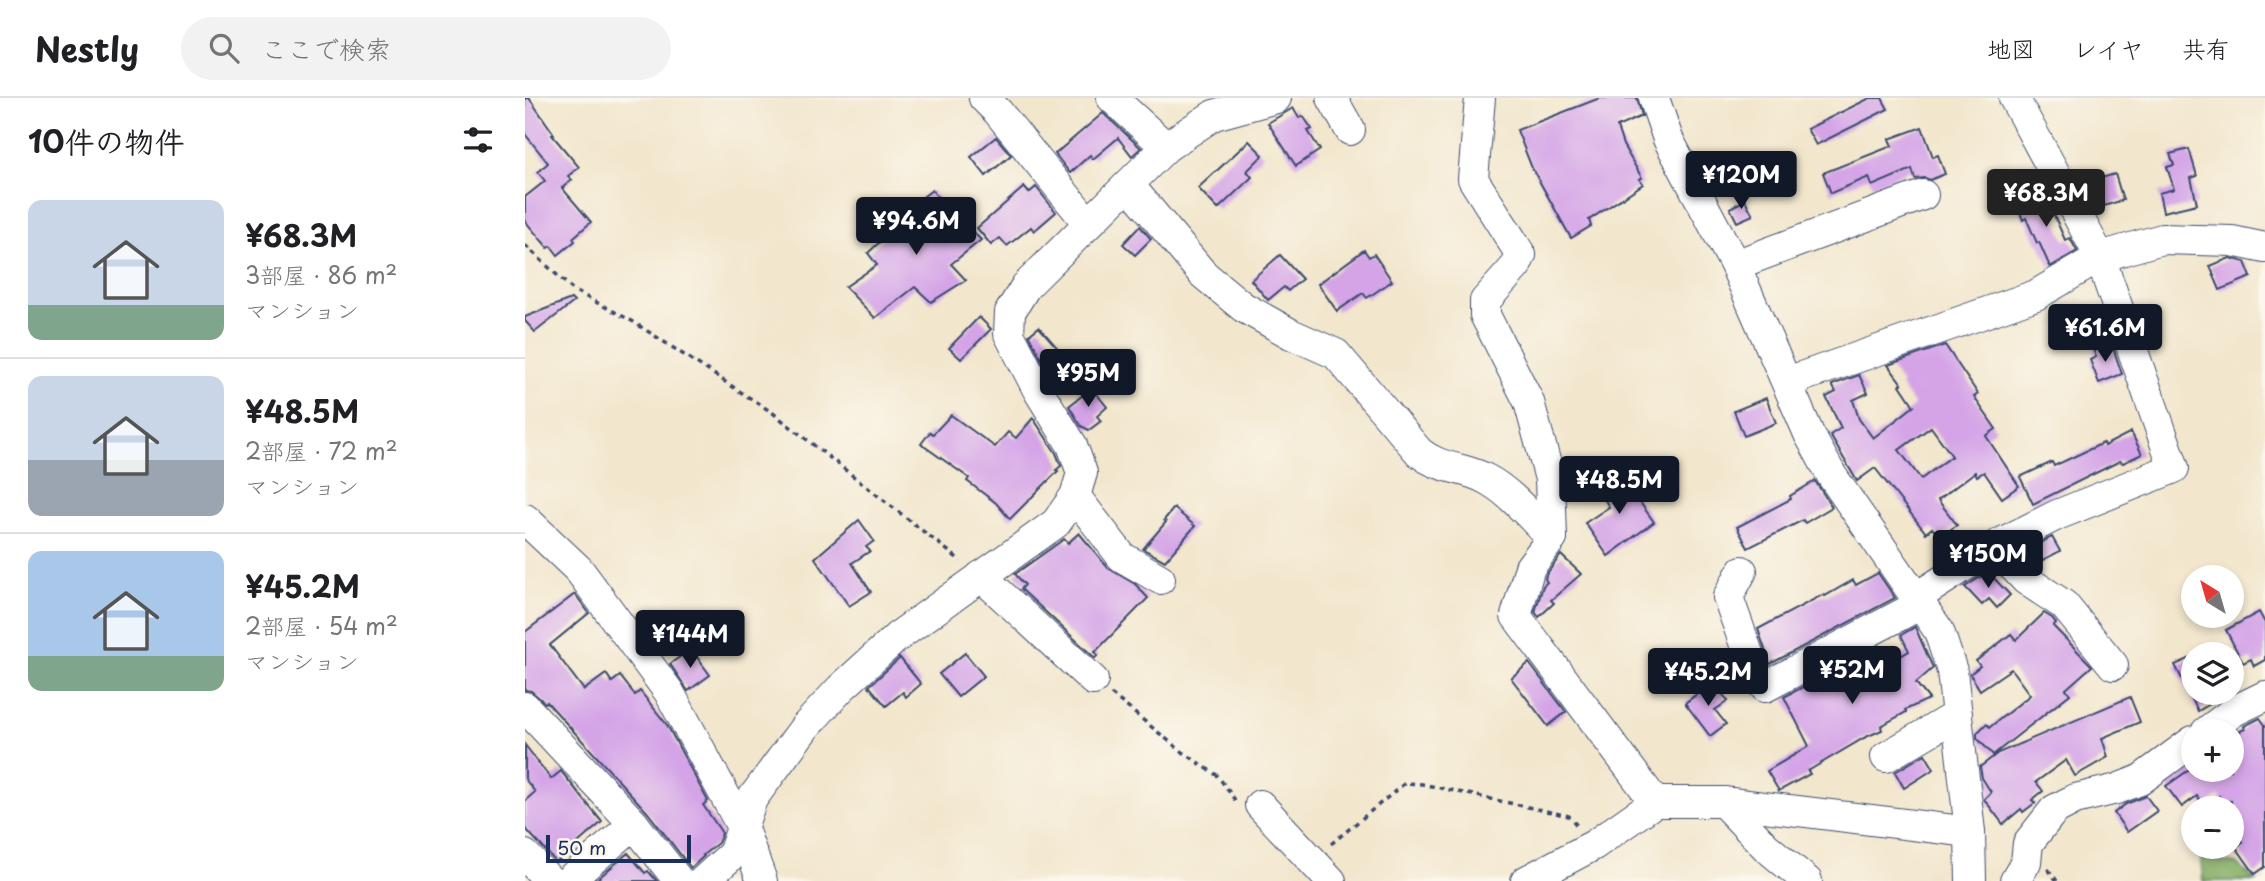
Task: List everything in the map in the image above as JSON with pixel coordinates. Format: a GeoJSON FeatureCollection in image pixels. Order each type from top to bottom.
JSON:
{"type":"FeatureCollection","features":[{"type":"Feature","properties":{"kind":"street"},"geometry":{"type":"LineString","coordinates":[[984,98],[998,111],[1088,223]]}},
{"type":"Feature","properties":{"kind":"street"},"geometry":{"type":"LineString","coordinates":[[1112,98],[1167,147]]}},
{"type":"Feature","properties":{"kind":"street"},"geometry":{"type":"LineString","coordinates":[[702,881],[733,854],[753,799],[805,726],[832,698],[897,638],[1056,523],[1075,496],[1081,473],[1072,445],[1038,390],[1009,334],[1010,312],[1026,286],[1167,147],[1214,115],[1276,98]]}},
{"type":"Feature","properties":{"kind":"street"},"geometry":{"type":"LineString","coordinates":[[1332,98],[1350,130]]}},
{"type":"Feature","properties":{"kind":"street"},"geometry":{"type":"LineString","coordinates":[[1481,98],[1473,179],[1521,255],[1517,267],[1485,301],[1485,315],[1529,402],[1550,479],[1552,538],[1530,567],[1516,616],[1655,802]]}},
{"type":"Feature","properties":{"kind":"street"},"geometry":{"type":"LineString","coordinates":[[1654,98],[1668,139],[1735,265],[1809,434],[1832,476],[1939,631],[1952,671],[1970,832],[1971,881]]}},
{"type":"Feature","properties":{"kind":"street"},"geometry":{"type":"LineString","coordinates":[[1742,571],[1728,597],[1756,676],[1765,687],[1919,601],[1995,547],[2057,515],[2174,468],[2100,257],[2014,98]]}},
{"type":"Feature","properties":{"kind":"street"},"geometry":{"type":"LineString","coordinates":[[1129,185],[1203,274],[1243,307],[1291,334],[1336,354],[1419,452],[1431,462],[1482,477],[1498,486],[1552,538]]}},
{"type":"Feature","properties":{"kind":"street"},"geometry":{"type":"LineString","coordinates":[[1735,265],[1923,195]]}},
{"type":"Feature","properties":{"kind":"street"},"geometry":{"type":"LineString","coordinates":[[1787,382],[2036,295],[2100,257],[2162,239],[2232,241],[2265,248]]}},
{"type":"Feature","properties":{"kind":"street"},"geometry":{"type":"LineString","coordinates":[[1075,496],[1122,557],[1160,579]]}},
{"type":"Feature","properties":{"kind":"street"},"geometry":{"type":"LineString","coordinates":[[525,519],[579,570],[669,692],[743,829],[762,881]]}},
{"type":"Feature","properties":{"kind":"street"},"geometry":{"type":"LineString","coordinates":[[1995,547],[2026,580],[2064,605],[2113,665]]}},
{"type":"Feature","properties":{"kind":"street"},"geometry":{"type":"LineString","coordinates":[[981,576],[1093,680]]}},
{"type":"Feature","properties":{"kind":"street"},"geometry":{"type":"LineString","coordinates":[[2223,719],[2265,695]]}},
{"type":"Feature","properties":{"kind":"street"},"geometry":{"type":"LineString","coordinates":[[525,707],[634,824],[679,881]]}},
{"type":"Feature","properties":{"kind":"street"},"geometry":{"type":"LineString","coordinates":[[1886,757],[1957,715]]}},
{"type":"Feature","properties":{"kind":"street"},"geometry":{"type":"LineString","coordinates":[[2015,881],[2026,862],[2028,843],[2054,810],[2075,799],[2117,789],[2140,780],[2181,750]]}},
{"type":"Feature","properties":{"kind":"street"},"geometry":{"type":"LineString","coordinates":[[1534,879],[1594,845],[1655,802],[1723,802],[1970,832]]}},
{"type":"Feature","properties":{"kind":"street"},"geometry":{"type":"LineString","coordinates":[[1723,802],[1766,847],[1807,881]]}},
{"type":"Feature","properties":{"kind":"street"},"geometry":{"type":"LineString","coordinates":[[1260,805],[1313,858],[1331,881]]}},
{"type":"Feature","properties":{"kind":"street"},"geometry":{"type":"LineString","coordinates":[[568,881],[634,824]]}},
{"type":"Feature","properties":{"kind":"street"},"geometry":{"type":"LineString","coordinates":[[525,855],[550,881]]}},
{"type":"Feature","properties":{"kind":"path"},"geometry":{"type":"LineString","coordinates":[[525,245],[573,290],[632,321],[773,413],[981,576]]}},
{"type":"Feature","properties":{"kind":"path"},"geometry":{"type":"LineString","coordinates":[[1093,680],[1180,750],[1218,776],[1242,808],[1260,805]]}},
{"type":"Feature","properties":{"kind":"path"},"geometry":{"type":"LineString","coordinates":[[1313,858],[1405,783],[1422,784],[1569,816],[1594,845]]}},
{"type":"Feature","properties":{"kind":"green space"},"geometry":{"type":"Polygon","coordinates":[[[2201,859],[2237,864],[2256,881],[2203,881],[2201,859]]]}},
{"type":"Feature","properties":{"kind":"building"},"geometry":{"type":"Polygon","coordinates":[[[525,98],[529,98],[554,134],[552,135],[579,167],[568,176],[572,180],[562,188],[591,222],[573,238],[575,241],[558,255],[551,246],[548,248],[525,221],[525,197],[545,181],[538,172],[548,163],[525,134],[525,98]]]}},
{"type":"Feature","properties":{"kind":"building"},"geometry":{"type":"Polygon","coordinates":[[[1600,98],[1637,98],[1642,116],[1617,127],[1643,184],[1589,220],[1591,226],[1571,238],[1532,168],[1517,130],[1600,98]]]}},
{"type":"Feature","properties":{"kind":"building"},"geometry":{"type":"Polygon","coordinates":[[[1870,98],[1882,98],[1888,109],[1816,145],[1807,129],[1870,98]]]}},
{"type":"Feature","properties":{"kind":"building"},"geometry":{"type":"Polygon","coordinates":[[[1293,108],[1299,118],[1303,116],[1312,129],[1308,131],[1320,150],[1296,166],[1268,123],[1293,108]]]}},
{"type":"Feature","properties":{"kind":"building"},"geometry":{"type":"Polygon","coordinates":[[[1103,113],[1141,148],[1132,156],[1118,138],[1093,159],[1090,155],[1070,173],[1055,154],[1103,113]]]}},
{"type":"Feature","properties":{"kind":"building"},"geometry":{"type":"Polygon","coordinates":[[[1922,127],[1933,157],[1938,155],[1945,174],[1930,180],[1915,179],[1912,169],[1872,186],[1869,177],[1831,193],[1823,173],[1892,146],[1889,139],[1922,127]]]}},
{"type":"Feature","properties":{"kind":"building"},"geometry":{"type":"Polygon","coordinates":[[[996,137],[1011,155],[986,176],[971,157],[996,137]]]}},
{"type":"Feature","properties":{"kind":"building"},"geometry":{"type":"Polygon","coordinates":[[[1249,141],[1263,155],[1247,171],[1252,177],[1218,209],[1198,188],[1249,141]]]}},
{"type":"Feature","properties":{"kind":"building"},"geometry":{"type":"Polygon","coordinates":[[[2189,149],[2197,176],[2191,178],[2197,204],[2163,212],[2159,193],[2174,189],[2167,167],[2174,165],[2170,154],[2189,149]]]}},
{"type":"Feature","properties":{"kind":"building"},"geometry":{"type":"Polygon","coordinates":[[[2115,174],[2123,200],[2094,209],[2081,184],[2115,174]]]}},
{"type":"Feature","properties":{"kind":"building"},"geometry":{"type":"Polygon","coordinates":[[[1024,187],[1029,193],[1036,187],[1056,212],[1034,231],[1031,227],[1007,246],[1000,238],[991,245],[977,228],[1024,187]]]}},
{"type":"Feature","properties":{"kind":"building"},"geometry":{"type":"Polygon","coordinates":[[[932,190],[953,217],[956,215],[981,240],[951,264],[966,280],[931,302],[915,287],[875,318],[845,287],[877,265],[868,253],[906,217],[902,213],[932,190]]]}},
{"type":"Feature","properties":{"kind":"building"},"geometry":{"type":"Polygon","coordinates":[[[2041,192],[2065,240],[2070,238],[2077,251],[2050,267],[2026,218],[2023,220],[2016,202],[2041,192]]]}},
{"type":"Feature","properties":{"kind":"building"},"geometry":{"type":"Polygon","coordinates":[[[1745,200],[1753,215],[1737,222],[1730,208],[1745,200]]]}},
{"type":"Feature","properties":{"kind":"building"},"geometry":{"type":"Polygon","coordinates":[[[1140,226],[1151,239],[1135,255],[1123,244],[1140,226]]]}},
{"type":"Feature","properties":{"kind":"building"},"geometry":{"type":"Polygon","coordinates":[[[1364,250],[1369,257],[1374,254],[1392,281],[1367,298],[1363,293],[1337,311],[1318,284],[1364,250]]]}},
{"type":"Feature","properties":{"kind":"building"},"geometry":{"type":"Polygon","coordinates":[[[1280,255],[1302,279],[1288,291],[1284,287],[1268,300],[1251,280],[1280,255]]]}},
{"type":"Feature","properties":{"kind":"building"},"geometry":{"type":"Polygon","coordinates":[[[2230,258],[2245,262],[2251,277],[2220,290],[2210,266],[2230,258]]]}},
{"type":"Feature","properties":{"kind":"building"},"geometry":{"type":"Polygon","coordinates":[[[571,299],[574,302],[535,332],[525,321],[525,317],[571,299]]]}},
{"type":"Feature","properties":{"kind":"building"},"geometry":{"type":"Polygon","coordinates":[[[979,317],[991,329],[961,359],[949,348],[979,317]]]}},
{"type":"Feature","properties":{"kind":"building"},"geometry":{"type":"Polygon","coordinates":[[[1039,327],[1062,353],[1045,366],[1029,335],[1039,327]]]}},
{"type":"Feature","properties":{"kind":"building"},"geometry":{"type":"Polygon","coordinates":[[[2108,344],[2110,349],[2113,348],[2122,374],[2099,383],[2090,360],[2096,357],[2093,349],[2108,344]]]}},
{"type":"Feature","properties":{"kind":"building"},"geometry":{"type":"Polygon","coordinates":[[[1945,345],[1978,394],[1974,397],[1996,429],[1986,436],[2019,486],[2002,498],[1984,472],[1977,476],[1975,472],[1938,500],[1957,525],[1940,537],[1932,528],[1926,533],[1875,468],[1857,481],[1830,435],[1841,428],[1826,397],[1836,392],[1832,385],[1859,375],[1868,393],[1853,400],[1859,419],[1873,438],[1914,406],[1888,365],[1945,345]],[[1931,427],[1899,450],[1921,479],[1952,456],[1931,427]]]}},
{"type":"Feature","properties":{"kind":"building"},"geometry":{"type":"Polygon","coordinates":[[[1092,388],[1107,407],[1097,416],[1101,421],[1089,430],[1081,426],[1069,406],[1092,388]]]}},
{"type":"Feature","properties":{"kind":"building"},"geometry":{"type":"Polygon","coordinates":[[[1766,398],[1776,423],[1744,436],[1734,411],[1766,398]]]}},
{"type":"Feature","properties":{"kind":"building"},"geometry":{"type":"Polygon","coordinates":[[[951,415],[995,447],[1008,432],[1016,438],[1033,418],[1056,453],[1061,466],[1010,519],[996,503],[967,481],[969,478],[921,444],[930,432],[933,434],[951,415]]]}},
{"type":"Feature","properties":{"kind":"building"},"geometry":{"type":"Polygon","coordinates":[[[2131,432],[2142,454],[2123,463],[2120,461],[2033,504],[2020,477],[2052,462],[2054,466],[2103,443],[2104,446],[2131,432]]]}},
{"type":"Feature","properties":{"kind":"building"},"geometry":{"type":"Polygon","coordinates":[[[1619,473],[1654,522],[1608,556],[1585,523],[1609,507],[1598,488],[1619,473]]]}},
{"type":"Feature","properties":{"kind":"building"},"geometry":{"type":"Polygon","coordinates":[[[1815,481],[1832,507],[1805,523],[1803,520],[1748,548],[1737,527],[1791,499],[1790,496],[1815,481]]]}},
{"type":"Feature","properties":{"kind":"building"},"geometry":{"type":"Polygon","coordinates":[[[1174,508],[1195,526],[1165,561],[1143,549],[1174,508]]]}},
{"type":"Feature","properties":{"kind":"building"},"geometry":{"type":"Polygon","coordinates":[[[859,520],[874,541],[866,547],[870,551],[852,563],[871,592],[849,606],[815,558],[859,520]]]}},
{"type":"Feature","properties":{"kind":"building"},"geometry":{"type":"Polygon","coordinates":[[[1079,533],[1108,568],[1135,584],[1148,598],[1095,652],[1098,655],[1095,658],[1021,589],[1025,585],[1015,574],[1064,539],[1068,543],[1079,533]]]}},
{"type":"Feature","properties":{"kind":"building"},"geometry":{"type":"Polygon","coordinates":[[[2052,537],[2060,551],[2035,564],[2023,551],[2052,537]]]}},
{"type":"Feature","properties":{"kind":"building"},"geometry":{"type":"Polygon","coordinates":[[[1561,555],[1581,574],[1551,600],[1554,603],[1539,617],[1535,612],[1543,586],[1547,582],[1546,575],[1561,555]]]}},
{"type":"Feature","properties":{"kind":"building"},"geometry":{"type":"Polygon","coordinates":[[[1988,572],[2010,595],[1997,608],[1989,599],[1982,605],[1965,587],[1988,572]]]}},
{"type":"Feature","properties":{"kind":"building"},"geometry":{"type":"Polygon","coordinates":[[[1878,573],[1895,598],[1770,664],[1758,629],[1853,580],[1856,585],[1878,573]]]}},
{"type":"Feature","properties":{"kind":"building"},"geometry":{"type":"Polygon","coordinates":[[[575,594],[589,613],[550,645],[584,690],[606,674],[612,682],[620,676],[635,695],[640,691],[667,725],[708,801],[703,805],[722,833],[718,843],[691,868],[648,813],[547,702],[525,690],[525,632],[575,594]]]}},
{"type":"Feature","properties":{"kind":"building"},"geometry":{"type":"Polygon","coordinates":[[[2259,612],[2265,623],[2265,660],[2254,666],[2251,659],[2244,662],[2244,642],[2232,642],[2226,630],[2244,628],[2244,620],[2259,612]]]}},
{"type":"Feature","properties":{"kind":"building"},"geometry":{"type":"Polygon","coordinates":[[[2044,613],[2052,618],[2056,623],[2053,626],[2092,666],[2066,689],[2070,694],[1993,755],[1977,738],[1977,733],[1986,724],[1990,727],[2030,695],[2011,669],[1980,690],[1970,674],[1980,666],[1976,661],[2011,634],[2016,640],[2044,613]]]}},
{"type":"Feature","properties":{"kind":"building"},"geometry":{"type":"Polygon","coordinates":[[[1915,627],[1933,668],[1916,683],[1929,699],[1905,710],[1906,712],[1881,726],[1882,730],[1808,771],[1810,774],[1779,791],[1767,771],[1809,746],[1784,697],[1874,649],[1883,666],[1909,651],[1901,635],[1915,627]]]}},
{"type":"Feature","properties":{"kind":"building"},"geometry":{"type":"Polygon","coordinates":[[[691,649],[710,675],[688,691],[670,664],[691,649]]]}},
{"type":"Feature","properties":{"kind":"building"},"geometry":{"type":"Polygon","coordinates":[[[965,653],[984,676],[958,697],[939,674],[965,653]]]}},
{"type":"Feature","properties":{"kind":"building"},"geometry":{"type":"Polygon","coordinates":[[[900,658],[921,684],[906,697],[903,692],[886,706],[869,686],[900,658]]]}},
{"type":"Feature","properties":{"kind":"building"},"geometry":{"type":"Polygon","coordinates":[[[2181,662],[2181,677],[2175,665],[2181,662]]]}},
{"type":"Feature","properties":{"kind":"building"},"geometry":{"type":"Polygon","coordinates":[[[1529,663],[1566,712],[1548,726],[1511,678],[1529,663]]]}},
{"type":"Feature","properties":{"kind":"building"},"geometry":{"type":"Polygon","coordinates":[[[1713,682],[1728,701],[1715,710],[1726,724],[1710,736],[1685,703],[1713,682]]]}},
{"type":"Feature","properties":{"kind":"building"},"geometry":{"type":"Polygon","coordinates":[[[2130,697],[2140,722],[2102,738],[2108,757],[2075,776],[2066,760],[2036,782],[2043,791],[2032,800],[2035,803],[2023,812],[2021,809],[2003,824],[1984,799],[1991,792],[1982,778],[1980,767],[1998,753],[2130,697]]]}},
{"type":"Feature","properties":{"kind":"building"},"geometry":{"type":"Polygon","coordinates":[[[2195,705],[2208,705],[2198,711],[2195,705]]]}},
{"type":"Feature","properties":{"kind":"building"},"geometry":{"type":"Polygon","coordinates":[[[2260,718],[2265,725],[2265,867],[2255,874],[2244,858],[2244,796],[2181,796],[2181,806],[2166,786],[2181,776],[2181,782],[2244,782],[2244,726],[2260,718]]]}},
{"type":"Feature","properties":{"kind":"building"},"geometry":{"type":"Polygon","coordinates":[[[525,745],[551,779],[561,771],[602,822],[556,862],[525,828],[525,801],[535,792],[525,779],[525,745]]]}},
{"type":"Feature","properties":{"kind":"building"},"geometry":{"type":"Polygon","coordinates":[[[1925,754],[1934,769],[1904,788],[1895,772],[1925,754]]]}},
{"type":"Feature","properties":{"kind":"building"},"geometry":{"type":"Polygon","coordinates":[[[2146,796],[2157,811],[2127,832],[2114,813],[2126,804],[2146,796]]]}},
{"type":"Feature","properties":{"kind":"building"},"geometry":{"type":"Polygon","coordinates":[[[628,853],[645,873],[648,871],[657,881],[595,881],[628,853]]]}}]}
